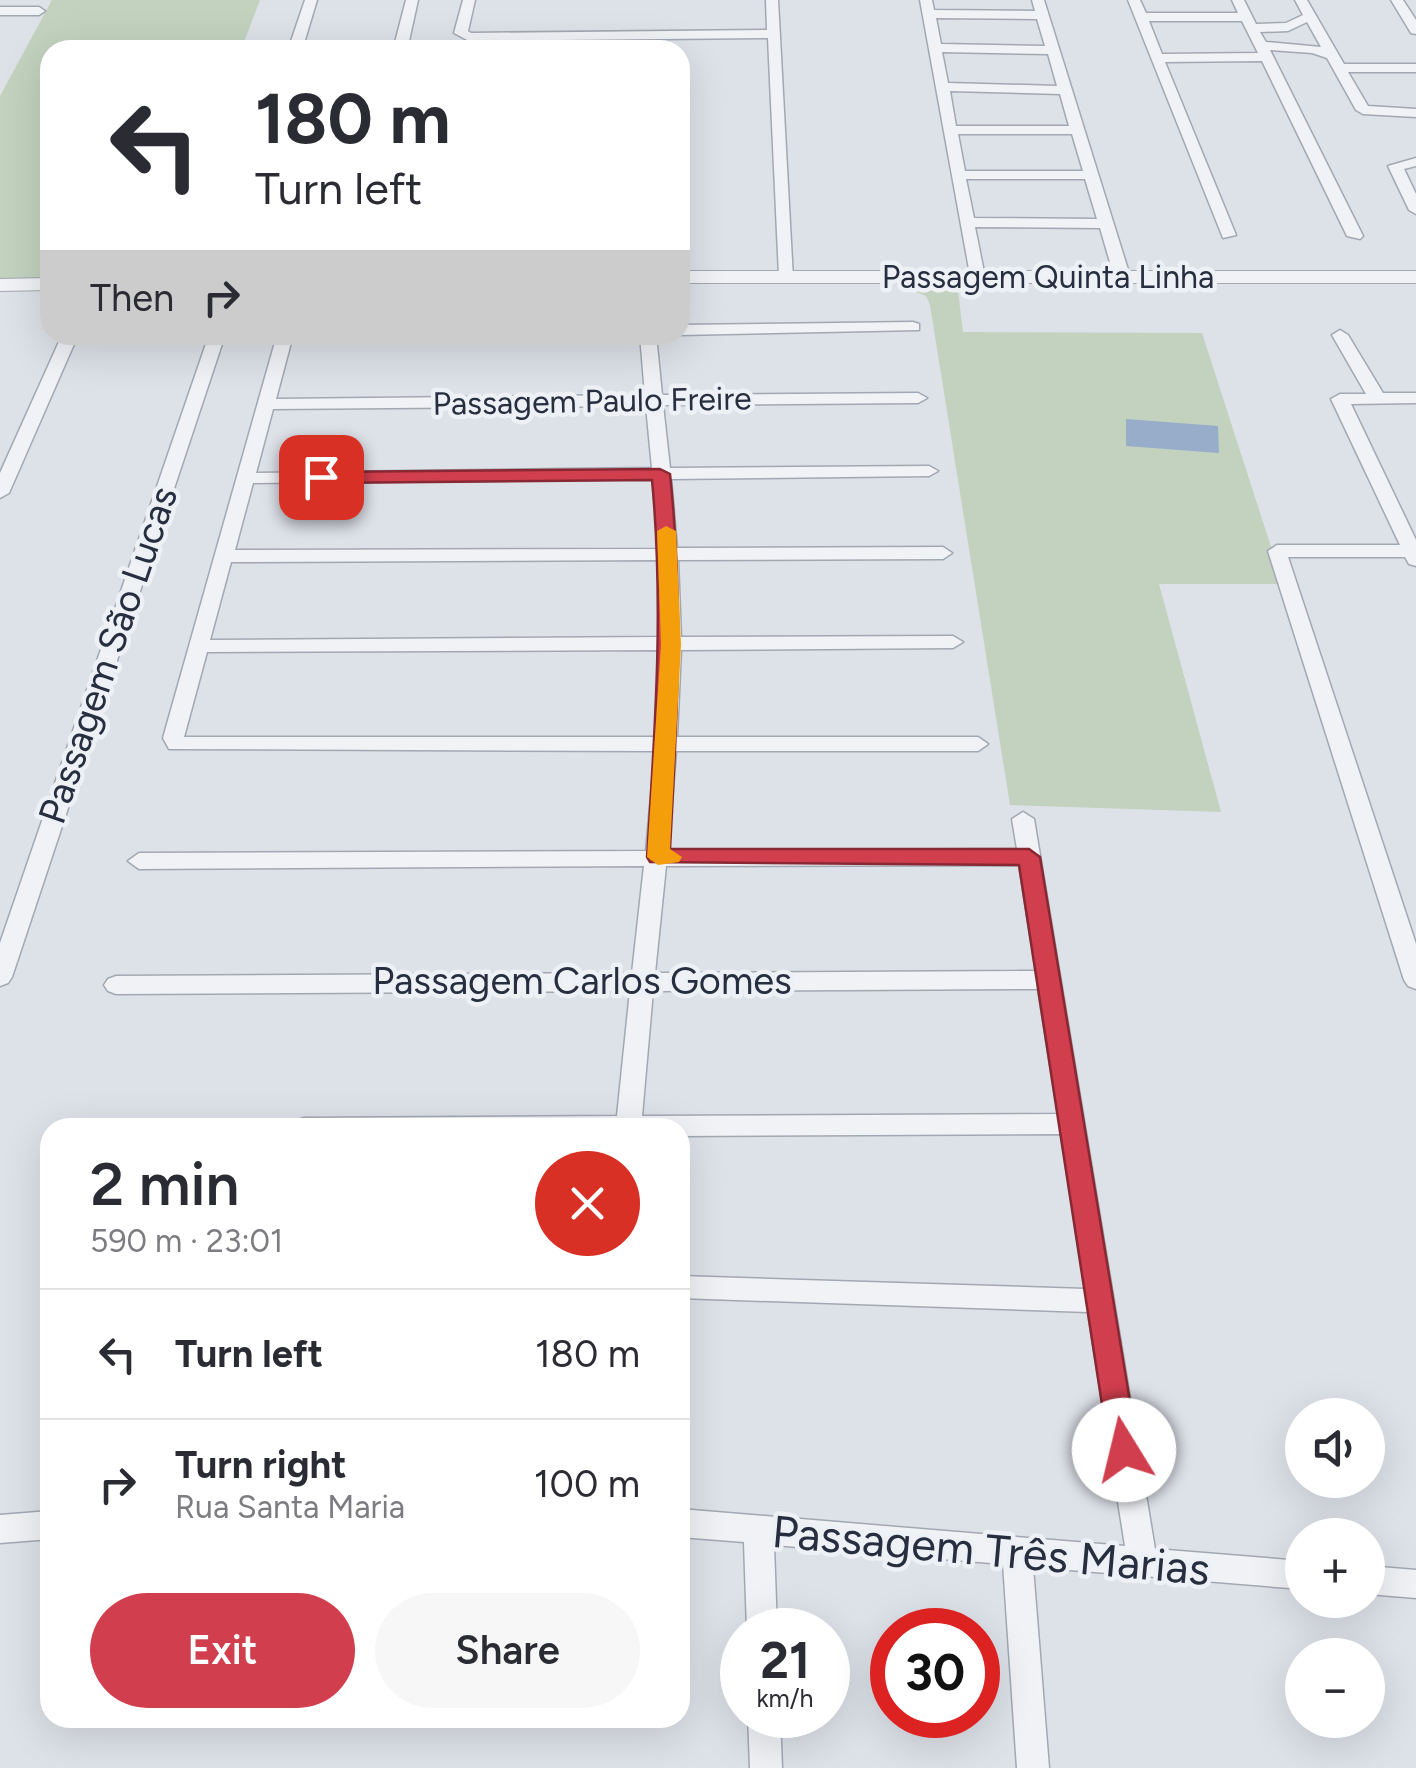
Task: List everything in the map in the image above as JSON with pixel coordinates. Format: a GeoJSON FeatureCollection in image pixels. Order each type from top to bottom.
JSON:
{"type":"FeatureCollection","features":[{"type":"Feature","properties":{"kind":"street"},"geometry":{"type":"LineString","coordinates":[[298,40],[311,0]]}},
{"type":"Feature","properties":{"kind":"street"},"geometry":{"type":"LineString","coordinates":[[402,40],[412,0]]}},
{"type":"Feature","properties":{"kind":"street"},"geometry":{"type":"LineString","coordinates":[[469,0],[460,33],[469,37],[775,34]]}},
{"type":"Feature","properties":{"kind":"street"},"geometry":{"type":"LineString","coordinates":[[772,0],[787,276]]}},
{"type":"Feature","properties":{"kind":"street"},"geometry":{"type":"LineString","coordinates":[[1134,0],[1228,235]]}},
{"type":"Feature","properties":{"kind":"street"},"geometry":{"type":"LineString","coordinates":[[1238,0],[1355,236]]}},
{"type":"Feature","properties":{"kind":"street"},"geometry":{"type":"LineString","coordinates":[[1301,0],[1363,110],[1416,113]]}},
{"type":"Feature","properties":{"kind":"street"},"geometry":{"type":"LineString","coordinates":[[1397,0],[1416,30]]}},
{"type":"Feature","properties":{"kind":"street"},"geometry":{"type":"LineString","coordinates":[[978,277],[927,7],[1039,7],[1088,176],[1122,276]]}},
{"type":"Feature","properties":{"kind":"street"},"geometry":{"type":"LineString","coordinates":[[0,12],[39,11]]}},
{"type":"Feature","properties":{"kind":"street"},"geometry":{"type":"LineString","coordinates":[[1141,17],[1288,27],[1310,16]]}},
{"type":"Feature","properties":{"kind":"street"},"geometry":{"type":"LineString","coordinates":[[935,48],[1052,50]]}},
{"type":"Feature","properties":{"kind":"street"},"geometry":{"type":"LineString","coordinates":[[1157,58],[1314,49],[1334,61],[1416,68]]}},
{"type":"Feature","properties":{"kind":"street"},"geometry":{"type":"LineString","coordinates":[[943,87],[1064,90]]}},
{"type":"Feature","properties":{"kind":"street"},"geometry":{"type":"LineString","coordinates":[[951,130],[1076,130]]}},
{"type":"Feature","properties":{"kind":"street"},"geometry":{"type":"LineString","coordinates":[[1409,162],[1395,166],[1416,210]]}},
{"type":"Feature","properties":{"kind":"street"},"geometry":{"type":"LineString","coordinates":[[957,174],[1088,176]]}},
{"type":"Feature","properties":{"kind":"street"},"geometry":{"type":"LineString","coordinates":[[967,222],[1104,224]]}},
{"type":"Feature","properties":{"kind":"street","name":"Passagem Quinta Linha"},"geometry":{"type":"LineString","coordinates":[[690,277],[1416,277]]}},
{"type":"Feature","properties":{"kind":"street"},"geometry":{"type":"LineString","coordinates":[[0,285],[40,284]]}},
{"type":"Feature","properties":{"kind":"street"},"geometry":{"type":"LineString","coordinates":[[690,330],[913,327]]}},
{"type":"Feature","properties":{"kind":"street"},"geometry":{"type":"LineString","coordinates":[[1340,335],[1377,398]]}},
{"type":"Feature","properties":{"kind":"street"},"geometry":{"type":"LineString","coordinates":[[0,493],[66,345]]}},
{"type":"Feature","properties":{"kind":"street","name":"Passagem São Lucas"},"geometry":{"type":"LineString","coordinates":[[0,977],[214,345]]}},
{"type":"Feature","properties":{"kind":"street"},"geometry":{"type":"LineString","coordinates":[[282,345],[173,738],[183,746],[978,744]]}},
{"type":"Feature","properties":{"kind":"street"},"geometry":{"type":"LineString","coordinates":[[631,1118],[641,980],[658,857],[671,645],[669,556],[649,345]]}},
{"type":"Feature","properties":{"kind":"street","name":"Passagem Paulo Freire"},"geometry":{"type":"LineString","coordinates":[[266,404],[918,398]]}},
{"type":"Feature","properties":{"kind":"street"},"geometry":{"type":"LineString","coordinates":[[1416,398],[1340,399],[1414,555],[1277,551],[1411,950],[1416,980]]}},
{"type":"Feature","properties":{"kind":"street"},"geometry":{"type":"LineString","coordinates":[[246,478],[929,472]]}},
{"type":"Feature","properties":{"kind":"street"},"geometry":{"type":"LineString","coordinates":[[223,556],[943,553]]}},
{"type":"Feature","properties":{"kind":"street"},"geometry":{"type":"LineString","coordinates":[[197,646],[953,642]]}},
{"type":"Feature","properties":{"kind":"street"},"geometry":{"type":"LineString","coordinates":[[1023,819],[1142,1561]]}},
{"type":"Feature","properties":{"kind":"street"},"geometry":{"type":"LineString","coordinates":[[139,861],[1029,857]]}},
{"type":"Feature","properties":{"kind":"street","name":"Passagem Carlos Gomes"},"geometry":{"type":"LineString","coordinates":[[116,984],[1049,980]]}},
{"type":"Feature","properties":{"kind":"street"},"geometry":{"type":"LineString","coordinates":[[690,1126],[1071,1124]]}},
{"type":"Feature","properties":{"kind":"street"},"geometry":{"type":"LineString","coordinates":[[690,1287],[1100,1301]]}},
{"type":"Feature","properties":{"kind":"street","name":"Passagem Três Marias"},"geometry":{"type":"LineString","coordinates":[[690,1524],[1285,1573]]}},
{"type":"Feature","properties":{"kind":"street"},"geometry":{"type":"LineString","coordinates":[[0,1529],[40,1526]]}},
{"type":"Feature","properties":{"kind":"street"},"geometry":{"type":"LineString","coordinates":[[759,1532],[761,1608]]}},
{"type":"Feature","properties":{"kind":"street"},"geometry":{"type":"LineString","coordinates":[[1017,1550],[1033,1768]]}},
{"type":"Feature","properties":{"kind":"street"},"geometry":{"type":"LineString","coordinates":[[1385,1581],[1416,1584]]}},
{"type":"Feature","properties":{"kind":"street"},"geometry":{"type":"LineString","coordinates":[[765,1738],[766,1768]]}},
{"type":"Feature","properties":{"kind":"green space"},"geometry":{"type":"Polygon","coordinates":[[[52,0],[260,0],[245,40],[40,40],[40,281],[0,280],[0,96],[52,0]]]}},
{"type":"Feature","properties":{"kind":"green space"},"geometry":{"type":"Polygon","coordinates":[[[937,279],[958,291],[963,332],[1202,333],[1283,584],[1159,584],[1221,812],[1010,805],[930,305],[926,296],[914,291],[937,279]]]}},
{"type":"Feature","properties":{"kind":"water"},"geometry":{"type":"Polygon","coordinates":[[[1126,419],[1218,426],[1219,453],[1126,446],[1126,419]]]}},
{"type":"Feature","properties":{"kind":"slow traffic"},"geometry":{"type":"LineString","coordinates":[[666,531],[671,645],[658,857],[671,857]]}},
{"type":"Feature","properties":{"kind":"route"},"geometry":{"type":"LineString","coordinates":[[321,477],[660,474],[669,556],[671,645],[658,857],[1029,857],[1124,1450]]}}]}
